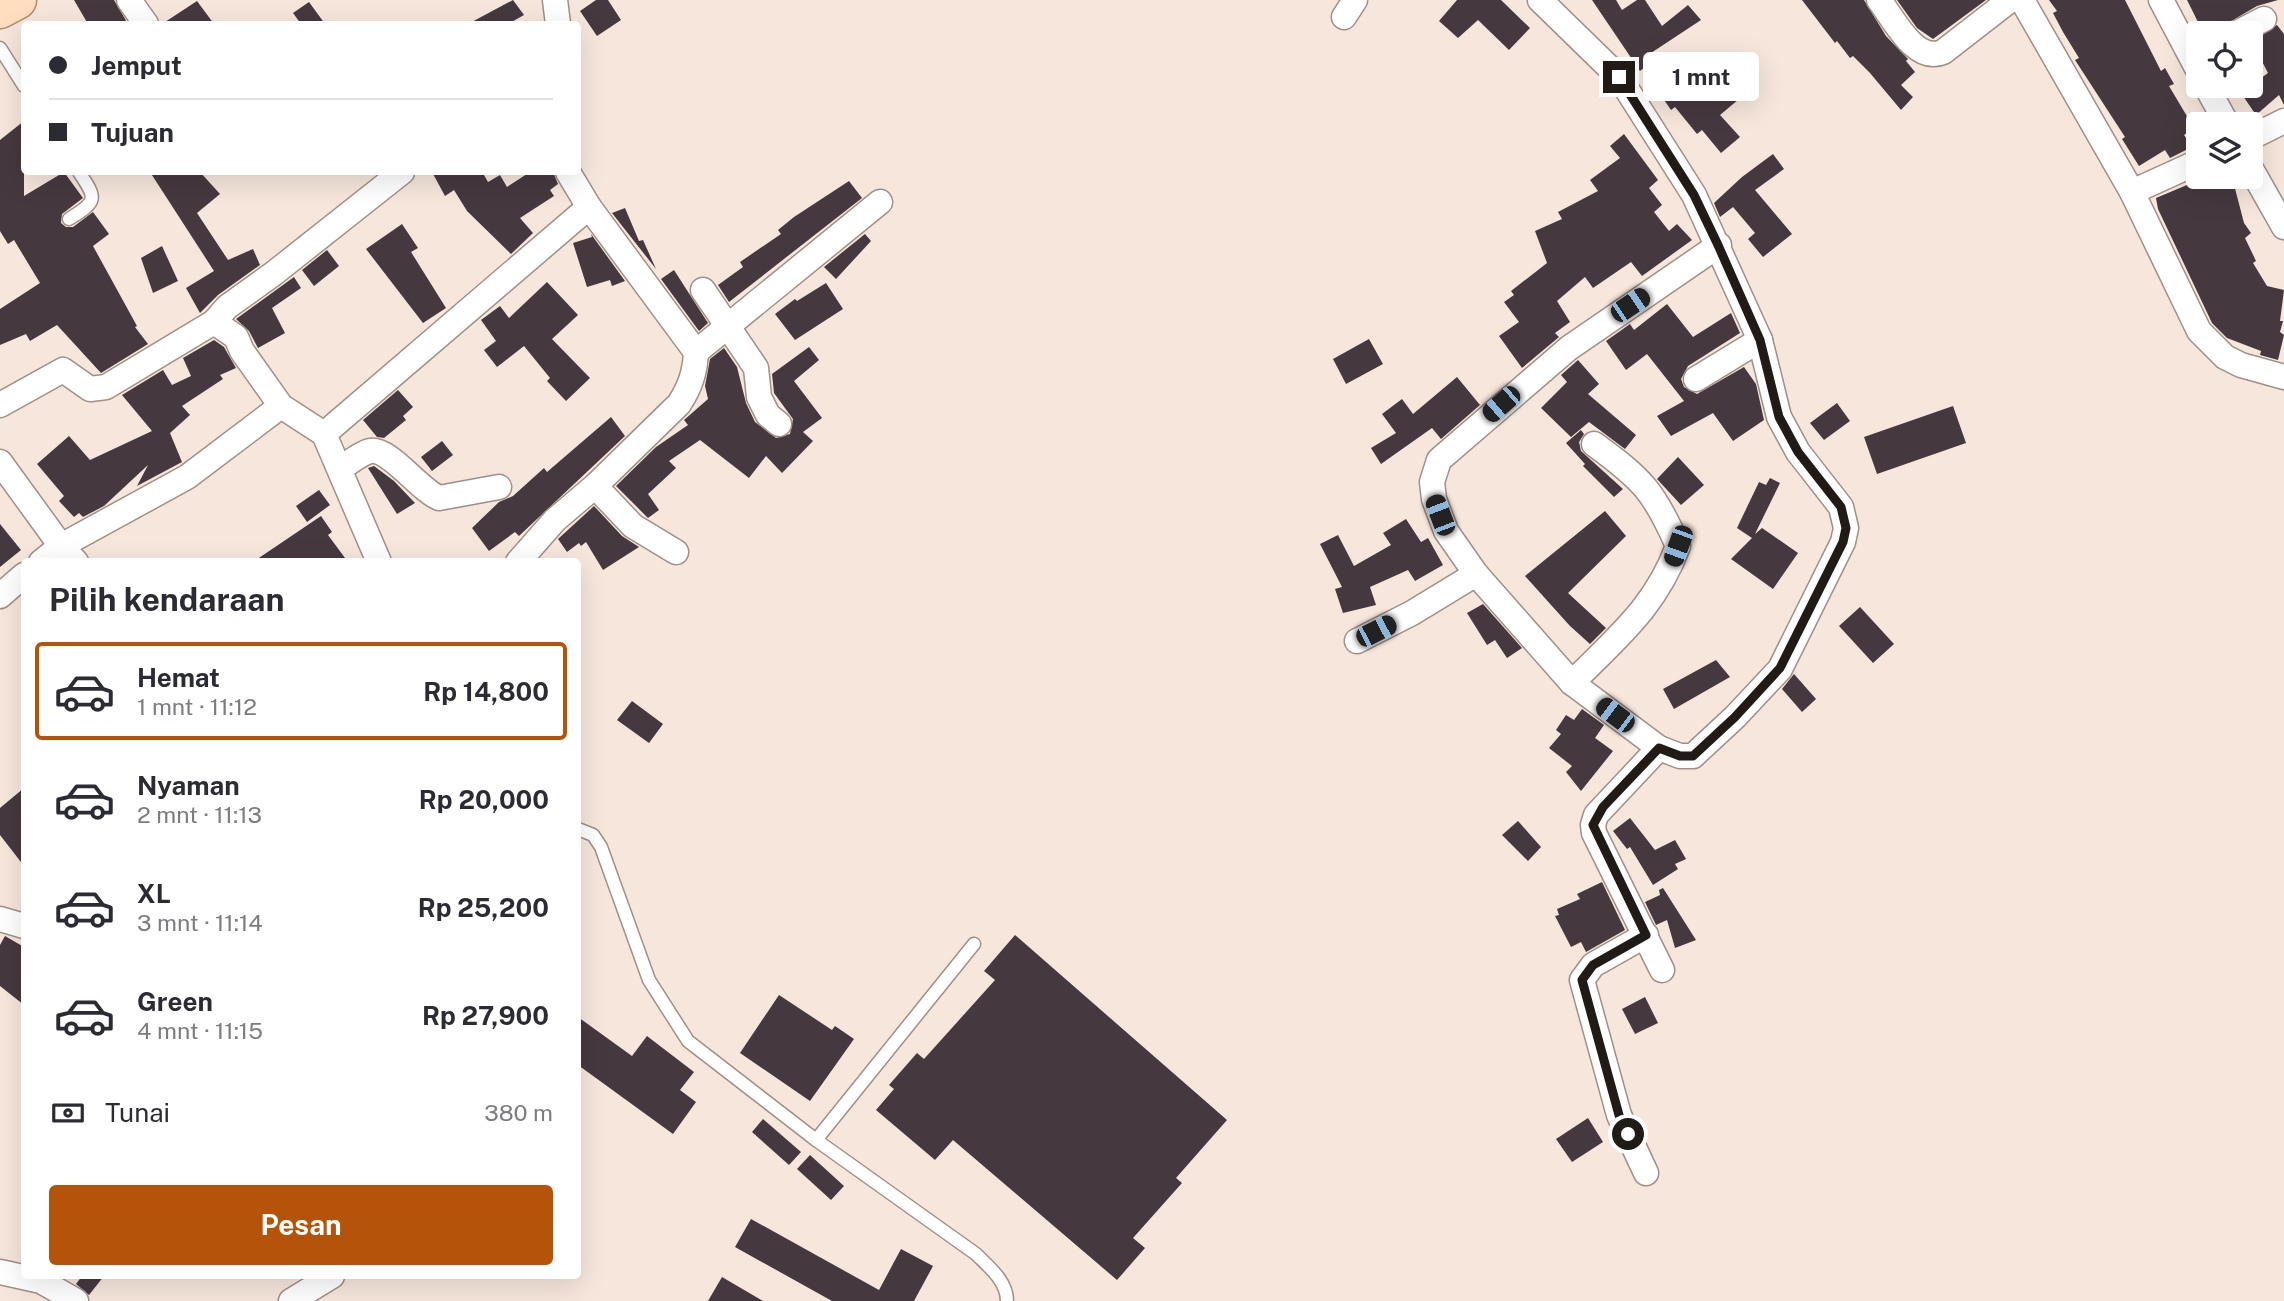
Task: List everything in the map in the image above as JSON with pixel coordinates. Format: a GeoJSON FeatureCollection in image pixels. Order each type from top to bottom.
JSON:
{"type":"FeatureCollection","features":[{"type":"Feature","properties":{"kind":"main road"},"geometry":{"type":"LineString","coordinates":[[0,9],[17,0]]}},
{"type":"Feature","properties":{"kind":"street"},"geometry":{"type":"LineString","coordinates":[[129,0],[144,21]]}},
{"type":"Feature","properties":{"kind":"street"},"geometry":{"type":"LineString","coordinates":[[555,0],[558,21]]}},
{"type":"Feature","properties":{"kind":"street"},"geometry":{"type":"LineString","coordinates":[[1539,0],[1619,77],[1694,195],[1718,245],[1760,340],[1779,417],[1798,452],[1841,507],[1846,528],[1843,542],[1780,668],[1693,756],[1680,756],[1659,748],[1572,683],[1476,574],[1446,531],[1434,499],[1432,482],[1439,460],[1569,348],[1718,245]]}},
{"type":"Feature","properties":{"kind":"street"},"geometry":{"type":"LineString","coordinates":[[1879,0],[1917,50],[1930,55],[1943,52],[2010,0]]}},
{"type":"Feature","properties":{"kind":"street"},"geometry":{"type":"LineString","coordinates":[[2022,0],[2132,192],[2199,331],[2212,346],[2233,361],[2284,377]]}},
{"type":"Feature","properties":{"kind":"street"},"geometry":{"type":"LineString","coordinates":[[2161,0],[2186,44]]}},
{"type":"Feature","properties":{"kind":"street"},"geometry":{"type":"LineString","coordinates":[[2260,21],[2264,19]]}},
{"type":"Feature","properties":{"kind":"street"},"geometry":{"type":"LineString","coordinates":[[2263,132],[2284,121]]}},
{"type":"Feature","properties":{"kind":"street"},"geometry":{"type":"LineString","coordinates":[[2132,192],[2186,167]]}},
{"type":"Feature","properties":{"kind":"street"},"geometry":{"type":"LineString","coordinates":[[0,405],[63,370],[90,389],[106,387],[214,322],[228,307],[398,175]]}},
{"type":"Feature","properties":{"kind":"street"},"geometry":{"type":"LineString","coordinates":[[570,175],[589,207],[696,352]]}},
{"type":"Feature","properties":{"kind":"street"},"geometry":{"type":"LineString","coordinates":[[2262,189],[2284,227]]}},
{"type":"Feature","properties":{"kind":"street"},"geometry":{"type":"LineString","coordinates":[[522,558],[555,520],[595,486],[679,404],[692,379],[696,352],[880,202]]}},
{"type":"Feature","properties":{"kind":"street"},"geometry":{"type":"LineString","coordinates":[[324,434],[589,207]]}},
{"type":"Feature","properties":{"kind":"street"},"geometry":{"type":"LineString","coordinates":[[703,290],[756,369],[763,406],[779,424]]}},
{"type":"Feature","properties":{"kind":"street"},"geometry":{"type":"LineString","coordinates":[[214,322],[236,337],[242,351],[281,406],[324,434],[341,468],[377,558]]}},
{"type":"Feature","properties":{"kind":"street"},"geometry":{"type":"LineString","coordinates":[[1696,379],[1760,340]]}},
{"type":"Feature","properties":{"kind":"street"},"geometry":{"type":"LineString","coordinates":[[0,462],[68,554],[187,477],[281,406]]}},
{"type":"Feature","properties":{"kind":"street"},"geometry":{"type":"LineString","coordinates":[[1572,683],[1646,608],[1667,578],[1678,546],[1661,507],[1636,474],[1594,444]]}},
{"type":"Feature","properties":{"kind":"street"},"geometry":{"type":"LineString","coordinates":[[341,468],[369,451],[394,459],[417,485],[439,498],[499,487]]}},
{"type":"Feature","properties":{"kind":"street"},"geometry":{"type":"LineString","coordinates":[[595,486],[633,526],[676,552]]}},
{"type":"Feature","properties":{"kind":"street"},"geometry":{"type":"LineString","coordinates":[[1357,640],[1412,613],[1476,574]]}},
{"type":"Feature","properties":{"kind":"street"},"geometry":{"type":"LineString","coordinates":[[0,596],[21,578]]}},
{"type":"Feature","properties":{"kind":"street"},"geometry":{"type":"LineString","coordinates":[[1659,748],[1603,807],[1593,825],[1662,970]]}},
{"type":"Feature","properties":{"kind":"street"},"geometry":{"type":"LineString","coordinates":[[0,919],[21,925]]}},
{"type":"Feature","properties":{"kind":"street"},"geometry":{"type":"LineString","coordinates":[[1646,935],[1593,965],[1582,980],[1619,1115],[1646,1172]]}},
{"type":"Feature","properties":{"kind":"street"},"geometry":{"type":"LineString","coordinates":[[0,1272],[21,1277]]}},
{"type":"Feature","properties":{"kind":"street"},"geometry":{"type":"LineString","coordinates":[[32,1279],[41,1281],[76,1301]]}},
{"type":"Feature","properties":{"kind":"street"},"geometry":{"type":"LineString","coordinates":[[291,1301],[327,1279]]}},
{"type":"Feature","properties":{"kind":"lane"},"geometry":{"type":"LineString","coordinates":[[0,48],[21,81]]}},
{"type":"Feature","properties":{"kind":"lane"},"geometry":{"type":"LineString","coordinates":[[69,219],[90,205],[92,199],[91,190],[81,175]]}},
{"type":"Feature","properties":{"kind":"lane"},"geometry":{"type":"LineString","coordinates":[[581,830],[593,835],[601,847],[649,980],[688,1041],[816,1140],[976,1254],[996,1274],[1007,1293],[1007,1301]]}},
{"type":"Feature","properties":{"kind":"lane"},"geometry":{"type":"LineString","coordinates":[[816,1140],[974,944]]}},
{"type":"Feature","properties":{"kind":"building"},"geometry":{"type":"Polygon","coordinates":[[[74,0],[114,0],[126,21],[86,21],[74,0]]]}},
{"type":"Feature","properties":{"kind":"building"},"geometry":{"type":"Polygon","coordinates":[[[513,0],[524,15],[513,21],[474,21],[513,0]]]}},
{"type":"Feature","properties":{"kind":"building"},"geometry":{"type":"Polygon","coordinates":[[[596,0],[608,0],[621,20],[597,36],[580,11],[596,0]]]}},
{"type":"Feature","properties":{"kind":"building"},"geometry":{"type":"Polygon","coordinates":[[[1457,0],[1501,0],[1530,28],[1509,50],[1478,20],[1458,38],[1439,21],[1457,0]]]}},
{"type":"Feature","properties":{"kind":"building"},"geometry":{"type":"Polygon","coordinates":[[[1592,0],[1616,0],[1622,10],[1637,0],[1645,0],[1662,26],[1688,5],[1701,20],[1651,53],[1655,59],[1640,71],[1592,0]]]}},
{"type":"Feature","properties":{"kind":"building"},"geometry":{"type":"Polygon","coordinates":[[[1802,0],[1864,0],[1886,36],[1908,59],[1906,61],[1915,72],[1901,85],[1913,97],[1901,110],[1870,73],[1853,56],[1850,58],[1837,41],[1835,43],[1802,0]]]}},
{"type":"Feature","properties":{"kind":"building"},"geometry":{"type":"Polygon","coordinates":[[[1897,0],[1986,0],[1933,39],[1917,28],[1897,0]]]}},
{"type":"Feature","properties":{"kind":"building"},"geometry":{"type":"Polygon","coordinates":[[[2049,0],[2125,0],[2161,71],[2165,68],[2174,84],[2169,86],[2186,115],[2186,150],[2170,158],[2165,150],[2139,166],[2122,139],[2125,137],[2075,60],[2079,58],[2053,13],[2057,11],[2049,0]]]}},
{"type":"Feature","properties":{"kind":"building"},"geometry":{"type":"Polygon","coordinates":[[[2187,0],[2278,0],[2257,6],[2231,21],[2198,21],[2187,0]]]}},
{"type":"Feature","properties":{"kind":"building"},"geometry":{"type":"Polygon","coordinates":[[[197,1],[212,21],[167,21],[197,1]]]}},
{"type":"Feature","properties":{"kind":"building"},"geometry":{"type":"Polygon","coordinates":[[[309,2],[323,21],[299,21],[293,13],[309,2]]]}},
{"type":"Feature","properties":{"kind":"building"},"geometry":{"type":"Polygon","coordinates":[[[2277,25],[2284,34],[2284,105],[2279,95],[2259,112],[2254,112],[2244,98],[2263,98],[2263,77],[2268,73],[2263,63],[2263,35],[2277,25]]]}},
{"type":"Feature","properties":{"kind":"building"},"geometry":{"type":"Polygon","coordinates":[[[1713,62],[1723,77],[1733,68],[1751,89],[1720,115],[1740,137],[1721,153],[1702,130],[1697,134],[1675,107],[1671,110],[1658,91],[1713,62]]]}},
{"type":"Feature","properties":{"kind":"building"},"geometry":{"type":"Polygon","coordinates":[[[21,123],[21,175],[24,175],[24,196],[59,175],[66,175],[83,198],[62,214],[61,223],[66,227],[73,227],[93,212],[109,234],[93,246],[137,326],[135,327],[148,344],[101,373],[57,325],[30,341],[26,334],[0,345],[0,309],[40,283],[14,240],[8,244],[0,231],[0,140],[21,123]]]}},
{"type":"Feature","properties":{"kind":"building"},"geometry":{"type":"Polygon","coordinates":[[[1624,134],[1658,180],[1649,188],[1662,205],[1654,212],[1669,231],[1677,224],[1692,240],[1642,276],[1631,262],[1593,288],[1585,277],[1557,301],[1570,322],[1555,333],[1559,337],[1522,368],[1499,336],[1519,322],[1504,302],[1514,295],[1511,291],[1547,263],[1535,231],[1562,219],[1558,212],[1598,191],[1590,180],[1620,158],[1610,146],[1624,134]]]}},
{"type":"Feature","properties":{"kind":"building"},"geometry":{"type":"Polygon","coordinates":[[[1773,154],[1784,169],[1755,190],[1792,234],[1763,257],[1748,239],[1755,233],[1733,207],[1720,217],[1714,203],[1742,177],[1773,154]]]}},
{"type":"Feature","properties":{"kind":"building"},"geometry":{"type":"Polygon","coordinates":[[[152,175],[203,175],[220,194],[197,213],[228,260],[253,249],[260,265],[218,295],[200,313],[186,288],[214,271],[152,175]]]}},
{"type":"Feature","properties":{"kind":"building"},"geometry":{"type":"Polygon","coordinates":[[[434,175],[484,175],[488,182],[500,175],[507,187],[525,175],[554,175],[558,184],[550,190],[554,196],[520,218],[533,233],[511,254],[467,211],[454,190],[445,196],[434,175]]]}},
{"type":"Feature","properties":{"kind":"building"},"geometry":{"type":"Polygon","coordinates":[[[849,181],[862,198],[729,302],[718,285],[743,267],[740,262],[781,234],[778,230],[794,217],[849,181]]]}},
{"type":"Feature","properties":{"kind":"building"},"geometry":{"type":"Polygon","coordinates":[[[2186,185],[2186,189],[2235,189],[2244,223],[2251,233],[2245,238],[2256,261],[2253,263],[2267,286],[2284,290],[2280,332],[2284,335],[2278,360],[2260,355],[2261,351],[2227,338],[2212,323],[2158,209],[2156,198],[2186,185]]]}},
{"type":"Feature","properties":{"kind":"building"},"geometry":{"type":"Polygon","coordinates":[[[625,208],[639,241],[643,240],[656,269],[612,213],[625,208]]]}},
{"type":"Feature","properties":{"kind":"building"},"geometry":{"type":"Polygon","coordinates":[[[402,224],[418,248],[411,252],[446,308],[423,323],[366,249],[402,224]]]}},
{"type":"Feature","properties":{"kind":"building"},"geometry":{"type":"Polygon","coordinates":[[[591,234],[625,281],[612,286],[610,280],[587,287],[573,243],[592,237],[591,234]]]}},
{"type":"Feature","properties":{"kind":"building"},"geometry":{"type":"Polygon","coordinates":[[[865,234],[871,241],[836,279],[824,267],[865,234]]]}},
{"type":"Feature","properties":{"kind":"building"},"geometry":{"type":"Polygon","coordinates":[[[162,246],[178,281],[153,293],[141,258],[162,246]]]}},
{"type":"Feature","properties":{"kind":"building"},"geometry":{"type":"Polygon","coordinates":[[[327,250],[339,266],[314,286],[302,270],[327,250]]]}},
{"type":"Feature","properties":{"kind":"building"},"geometry":{"type":"Polygon","coordinates":[[[674,270],[708,323],[699,331],[661,279],[674,270]]]}},
{"type":"Feature","properties":{"kind":"building"},"geometry":{"type":"Polygon","coordinates":[[[294,277],[301,288],[272,308],[285,333],[258,348],[249,331],[236,319],[294,277]]]}},
{"type":"Feature","properties":{"kind":"building"},"geometry":{"type":"Polygon","coordinates":[[[547,282],[578,315],[552,339],[590,378],[566,401],[547,381],[550,378],[524,346],[497,367],[484,350],[496,341],[481,320],[500,306],[509,318],[547,282]]]}},
{"type":"Feature","properties":{"kind":"building"},"geometry":{"type":"Polygon","coordinates":[[[826,283],[843,309],[795,340],[775,314],[795,299],[797,301],[826,283]]]}},
{"type":"Feature","properties":{"kind":"building"},"geometry":{"type":"Polygon","coordinates":[[[1667,304],[1693,337],[1731,313],[1740,333],[1688,366],[1681,379],[1684,387],[1697,394],[1744,367],[1756,384],[1764,420],[1733,441],[1713,413],[1671,436],[1657,416],[1684,401],[1647,354],[1626,370],[1606,341],[1630,324],[1634,330],[1667,304]]]}},
{"type":"Feature","properties":{"kind":"building"},"geometry":{"type":"Polygon","coordinates":[[[1369,339],[1383,364],[1346,384],[1333,359],[1369,339]]]}},
{"type":"Feature","properties":{"kind":"building"},"geometry":{"type":"Polygon","coordinates":[[[214,340],[224,347],[236,368],[220,375],[223,379],[182,406],[190,415],[170,433],[182,462],[137,486],[148,465],[104,506],[83,517],[79,513],[74,517],[59,501],[64,496],[37,464],[69,436],[90,460],[152,431],[122,395],[163,370],[172,385],[191,376],[183,358],[214,340]]]}},
{"type":"Feature","properties":{"kind":"building"},"geometry":{"type":"Polygon","coordinates":[[[809,347],[819,360],[794,381],[822,418],[803,432],[813,441],[782,473],[766,456],[749,478],[700,440],[669,461],[676,468],[648,494],[659,510],[648,518],[616,486],[656,447],[688,425],[684,420],[708,399],[705,386],[710,359],[724,348],[737,367],[746,403],[755,422],[776,438],[790,434],[793,419],[774,393],[772,374],[809,347]]]}},
{"type":"Feature","properties":{"kind":"building"},"geometry":{"type":"Polygon","coordinates":[[[1578,360],[1599,384],[1588,394],[1636,435],[1625,449],[1589,422],[1571,437],[1541,408],[1567,382],[1561,375],[1578,360]]]}},
{"type":"Feature","properties":{"kind":"building"},"geometry":{"type":"Polygon","coordinates":[[[1457,377],[1480,405],[1441,439],[1432,428],[1381,464],[1371,448],[1396,433],[1382,414],[1402,399],[1413,414],[1457,377]]]}},
{"type":"Feature","properties":{"kind":"building"},"geometry":{"type":"Polygon","coordinates":[[[398,390],[413,407],[403,416],[406,420],[384,438],[377,437],[363,420],[398,390]]]}},
{"type":"Feature","properties":{"kind":"building"},"geometry":{"type":"Polygon","coordinates":[[[1837,403],[1850,421],[1824,440],[1810,423],[1837,403]]]}},
{"type":"Feature","properties":{"kind":"building"},"geometry":{"type":"Polygon","coordinates":[[[1953,406],[1966,443],[1877,474],[1864,437],[1953,406]]]}},
{"type":"Feature","properties":{"kind":"building"},"geometry":{"type":"Polygon","coordinates":[[[611,417],[625,436],[519,536],[515,532],[489,551],[472,528],[499,502],[513,496],[544,468],[547,472],[611,417]]]}},
{"type":"Feature","properties":{"kind":"building"},"geometry":{"type":"Polygon","coordinates":[[[1581,430],[1584,434],[1579,442],[1581,451],[1623,489],[1614,497],[1583,466],[1585,464],[1566,443],[1581,430]]]}},
{"type":"Feature","properties":{"kind":"building"},"geometry":{"type":"Polygon","coordinates":[[[442,441],[453,455],[432,471],[421,457],[442,441]]]}},
{"type":"Feature","properties":{"kind":"building"},"geometry":{"type":"Polygon","coordinates":[[[1678,457],[1704,485],[1681,505],[1657,479],[1678,457]]]}},
{"type":"Feature","properties":{"kind":"building"},"geometry":{"type":"Polygon","coordinates":[[[374,466],[394,481],[415,503],[397,514],[368,468],[374,466]]]}},
{"type":"Feature","properties":{"kind":"building"},"geometry":{"type":"Polygon","coordinates":[[[1770,478],[1780,483],[1755,534],[1762,528],[1798,553],[1773,589],[1731,559],[1752,538],[1737,528],[1759,482],[1766,485],[1770,478]]]}},
{"type":"Feature","properties":{"kind":"building"},"geometry":{"type":"Polygon","coordinates":[[[319,490],[330,505],[307,522],[296,506],[319,490]]]}},
{"type":"Feature","properties":{"kind":"building"},"geometry":{"type":"Polygon","coordinates":[[[594,506],[622,536],[639,547],[603,570],[586,542],[581,546],[579,543],[567,552],[558,539],[594,506]]]}},
{"type":"Feature","properties":{"kind":"building"},"geometry":{"type":"Polygon","coordinates":[[[1605,511],[1626,536],[1568,593],[1606,628],[1590,644],[1525,576],[1605,511]]]}},
{"type":"Feature","properties":{"kind":"building"},"geometry":{"type":"Polygon","coordinates":[[[321,516],[332,532],[328,535],[345,558],[259,558],[321,516]]]}},
{"type":"Feature","properties":{"kind":"building"},"geometry":{"type":"Polygon","coordinates":[[[1406,519],[1421,542],[1428,538],[1443,565],[1415,581],[1408,570],[1370,587],[1376,605],[1343,613],[1335,589],[1342,587],[1320,544],[1338,535],[1354,566],[1391,545],[1383,533],[1406,519]]]}},
{"type":"Feature","properties":{"kind":"building"},"geometry":{"type":"Polygon","coordinates":[[[0,524],[21,550],[0,567],[0,524]]]}},
{"type":"Feature","properties":{"kind":"building"},"geometry":{"type":"Polygon","coordinates":[[[1483,604],[1522,648],[1507,658],[1495,640],[1487,645],[1467,613],[1483,604]]]}},
{"type":"Feature","properties":{"kind":"building"},"geometry":{"type":"Polygon","coordinates":[[[1860,607],[1894,644],[1873,663],[1839,626],[1860,607]]]}},
{"type":"Feature","properties":{"kind":"building"},"geometry":{"type":"Polygon","coordinates":[[[1716,660],[1730,677],[1674,709],[1663,689],[1716,660]]]}},
{"type":"Feature","properties":{"kind":"building"},"geometry":{"type":"Polygon","coordinates":[[[1794,674],[1816,699],[1802,712],[1782,689],[1794,674]]]}},
{"type":"Feature","properties":{"kind":"building"},"geometry":{"type":"Polygon","coordinates":[[[632,701],[663,724],[649,743],[617,720],[632,701]]]}},
{"type":"Feature","properties":{"kind":"building"},"geometry":{"type":"Polygon","coordinates":[[[1582,709],[1604,725],[1595,738],[1613,751],[1581,791],[1566,772],[1572,766],[1549,748],[1561,734],[1556,730],[1566,715],[1574,720],[1582,709]]]}},
{"type":"Feature","properties":{"kind":"building"},"geometry":{"type":"Polygon","coordinates":[[[21,790],[21,862],[0,835],[0,808],[21,790]]]}},
{"type":"Feature","properties":{"kind":"building"},"geometry":{"type":"Polygon","coordinates":[[[1630,818],[1655,850],[1675,840],[1686,859],[1675,864],[1678,869],[1653,885],[1630,847],[1627,849],[1613,831],[1630,818]]]}},
{"type":"Feature","properties":{"kind":"building"},"geometry":{"type":"Polygon","coordinates":[[[1518,821],[1541,847],[1528,861],[1502,835],[1518,821]]]}},
{"type":"Feature","properties":{"kind":"building"},"geometry":{"type":"Polygon","coordinates":[[[1602,882],[1625,930],[1586,952],[1581,942],[1571,947],[1555,916],[1559,915],[1557,909],[1580,899],[1577,894],[1602,882]]]}},
{"type":"Feature","properties":{"kind":"building"},"geometry":{"type":"Polygon","coordinates":[[[1663,888],[1696,940],[1675,948],[1667,920],[1656,925],[1645,902],[1660,895],[1659,890],[1663,888]]]}},
{"type":"Feature","properties":{"kind":"building"},"geometry":{"type":"Polygon","coordinates":[[[1015,935],[1227,1120],[1176,1178],[1182,1183],[1133,1238],[1145,1248],[1117,1280],[953,1140],[935,1160],[876,1110],[894,1089],[889,1085],[917,1053],[924,1059],[995,980],[984,971],[1015,935]]]}},
{"type":"Feature","properties":{"kind":"building"},"geometry":{"type":"Polygon","coordinates":[[[5,936],[21,945],[21,1003],[0,986],[0,945],[5,936]]]}},
{"type":"Feature","properties":{"kind":"building"},"geometry":{"type":"Polygon","coordinates":[[[779,995],[832,1030],[835,1026],[854,1039],[810,1101],[740,1053],[779,995]]]}},
{"type":"Feature","properties":{"kind":"building"},"geometry":{"type":"Polygon","coordinates":[[[1645,997],[1658,1023],[1635,1034],[1622,1009],[1645,997]]]}},
{"type":"Feature","properties":{"kind":"building"},"geometry":{"type":"Polygon","coordinates":[[[581,1019],[632,1056],[647,1036],[694,1072],[680,1090],[696,1102],[673,1134],[581,1067],[581,1019]]]}},
{"type":"Feature","properties":{"kind":"building"},"geometry":{"type":"Polygon","coordinates":[[[1588,1118],[1603,1142],[1572,1162],[1556,1139],[1588,1118]]]}},
{"type":"Feature","properties":{"kind":"building"},"geometry":{"type":"Polygon","coordinates":[[[763,1119],[801,1152],[789,1165],[752,1132],[763,1119]]]}},
{"type":"Feature","properties":{"kind":"building"},"geometry":{"type":"Polygon","coordinates":[[[810,1155],[844,1186],[831,1200],[797,1169],[810,1155]]]}},
{"type":"Feature","properties":{"kind":"building"},"geometry":{"type":"Polygon","coordinates":[[[751,1219],[879,1290],[901,1249],[933,1266],[914,1301],[832,1301],[735,1247],[751,1219]]]}},
{"type":"Feature","properties":{"kind":"building"},"geometry":{"type":"Polygon","coordinates":[[[722,1277],[763,1301],[708,1301],[722,1277]]]}},
{"type":"Feature","properties":{"kind":"building"},"geometry":{"type":"Polygon","coordinates":[[[80,1279],[102,1279],[89,1295],[76,1284],[80,1279]]]}},
{"type":"Feature","properties":{"kind":"route"},"geometry":{"type":"LineString","coordinates":[[1619,77],[1694,195],[1718,245],[1760,340],[1779,417],[1798,452],[1834,497],[1846,518],[1843,542],[1780,668],[1735,717],[1693,756],[1680,756],[1659,748],[1603,807],[1593,825],[1594,833],[1646,935],[1593,965],[1582,980],[1619,1115],[1628,1134]]}}]}
